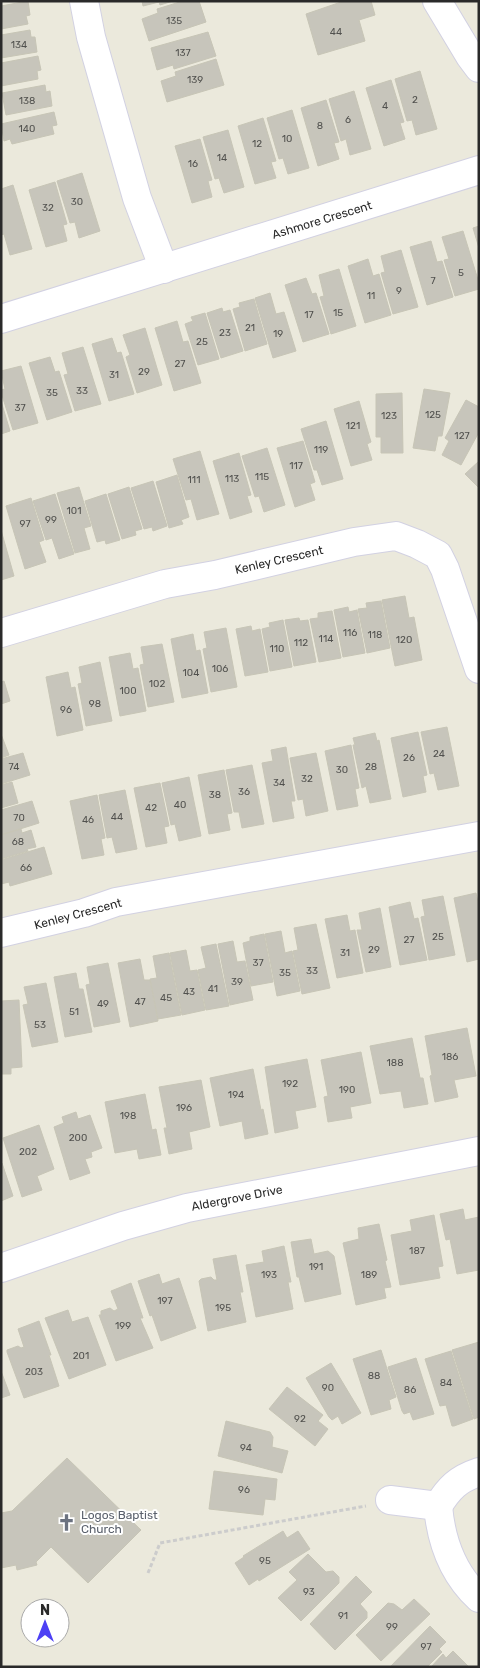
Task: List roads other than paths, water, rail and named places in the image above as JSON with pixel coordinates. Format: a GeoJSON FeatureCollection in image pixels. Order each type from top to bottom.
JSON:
{"type":"FeatureCollection","features":[{"type":"Feature","properties":{"kind":"street"},"geometry":{"type":"LineString","coordinates":[[84,1],[91,37],[137,198],[164,269]]}},
{"type":"Feature","properties":{"kind":"street"},"geometry":{"type":"LineString","coordinates":[[437,1],[479,68]]}},
{"type":"Feature","properties":{"kind":"street","name":"Ashmore Crescent"},"geometry":{"type":"LineString","coordinates":[[1,318],[479,170]]}},
{"type":"Feature","properties":{"kind":"street","name":"Kenley Crescent"},"geometry":{"type":"LineString","coordinates":[[1,633],[165,584],[215,575],[354,542],[396,536],[438,555],[445,569],[479,669]]}},
{"type":"Feature","properties":{"kind":"street","name":"Kenley Crescent"},"geometry":{"type":"LineString","coordinates":[[1,933],[84,913],[116,902],[479,836]]}},
{"type":"Feature","properties":{"kind":"street","name":"Aldergrove Drive"},"geometry":{"type":"LineString","coordinates":[[1,1268],[123,1226],[186,1208],[479,1150]]}},
{"type":"Feature","properties":{"kind":"street"},"geometry":{"type":"LineString","coordinates":[[479,1472],[466,1477],[448,1490],[438,1506],[440,1526],[446,1551],[470,1590],[479,1598]]}},
{"type":"Feature","properties":{"kind":"street"},"geometry":{"type":"LineString","coordinates":[[390,1500],[438,1506]]}},
{"type":"Feature","properties":{"kind":"place","name":"Logos Baptist Church"},"geometry":{"type":"Point","coordinates":[67,1522]}}]}
